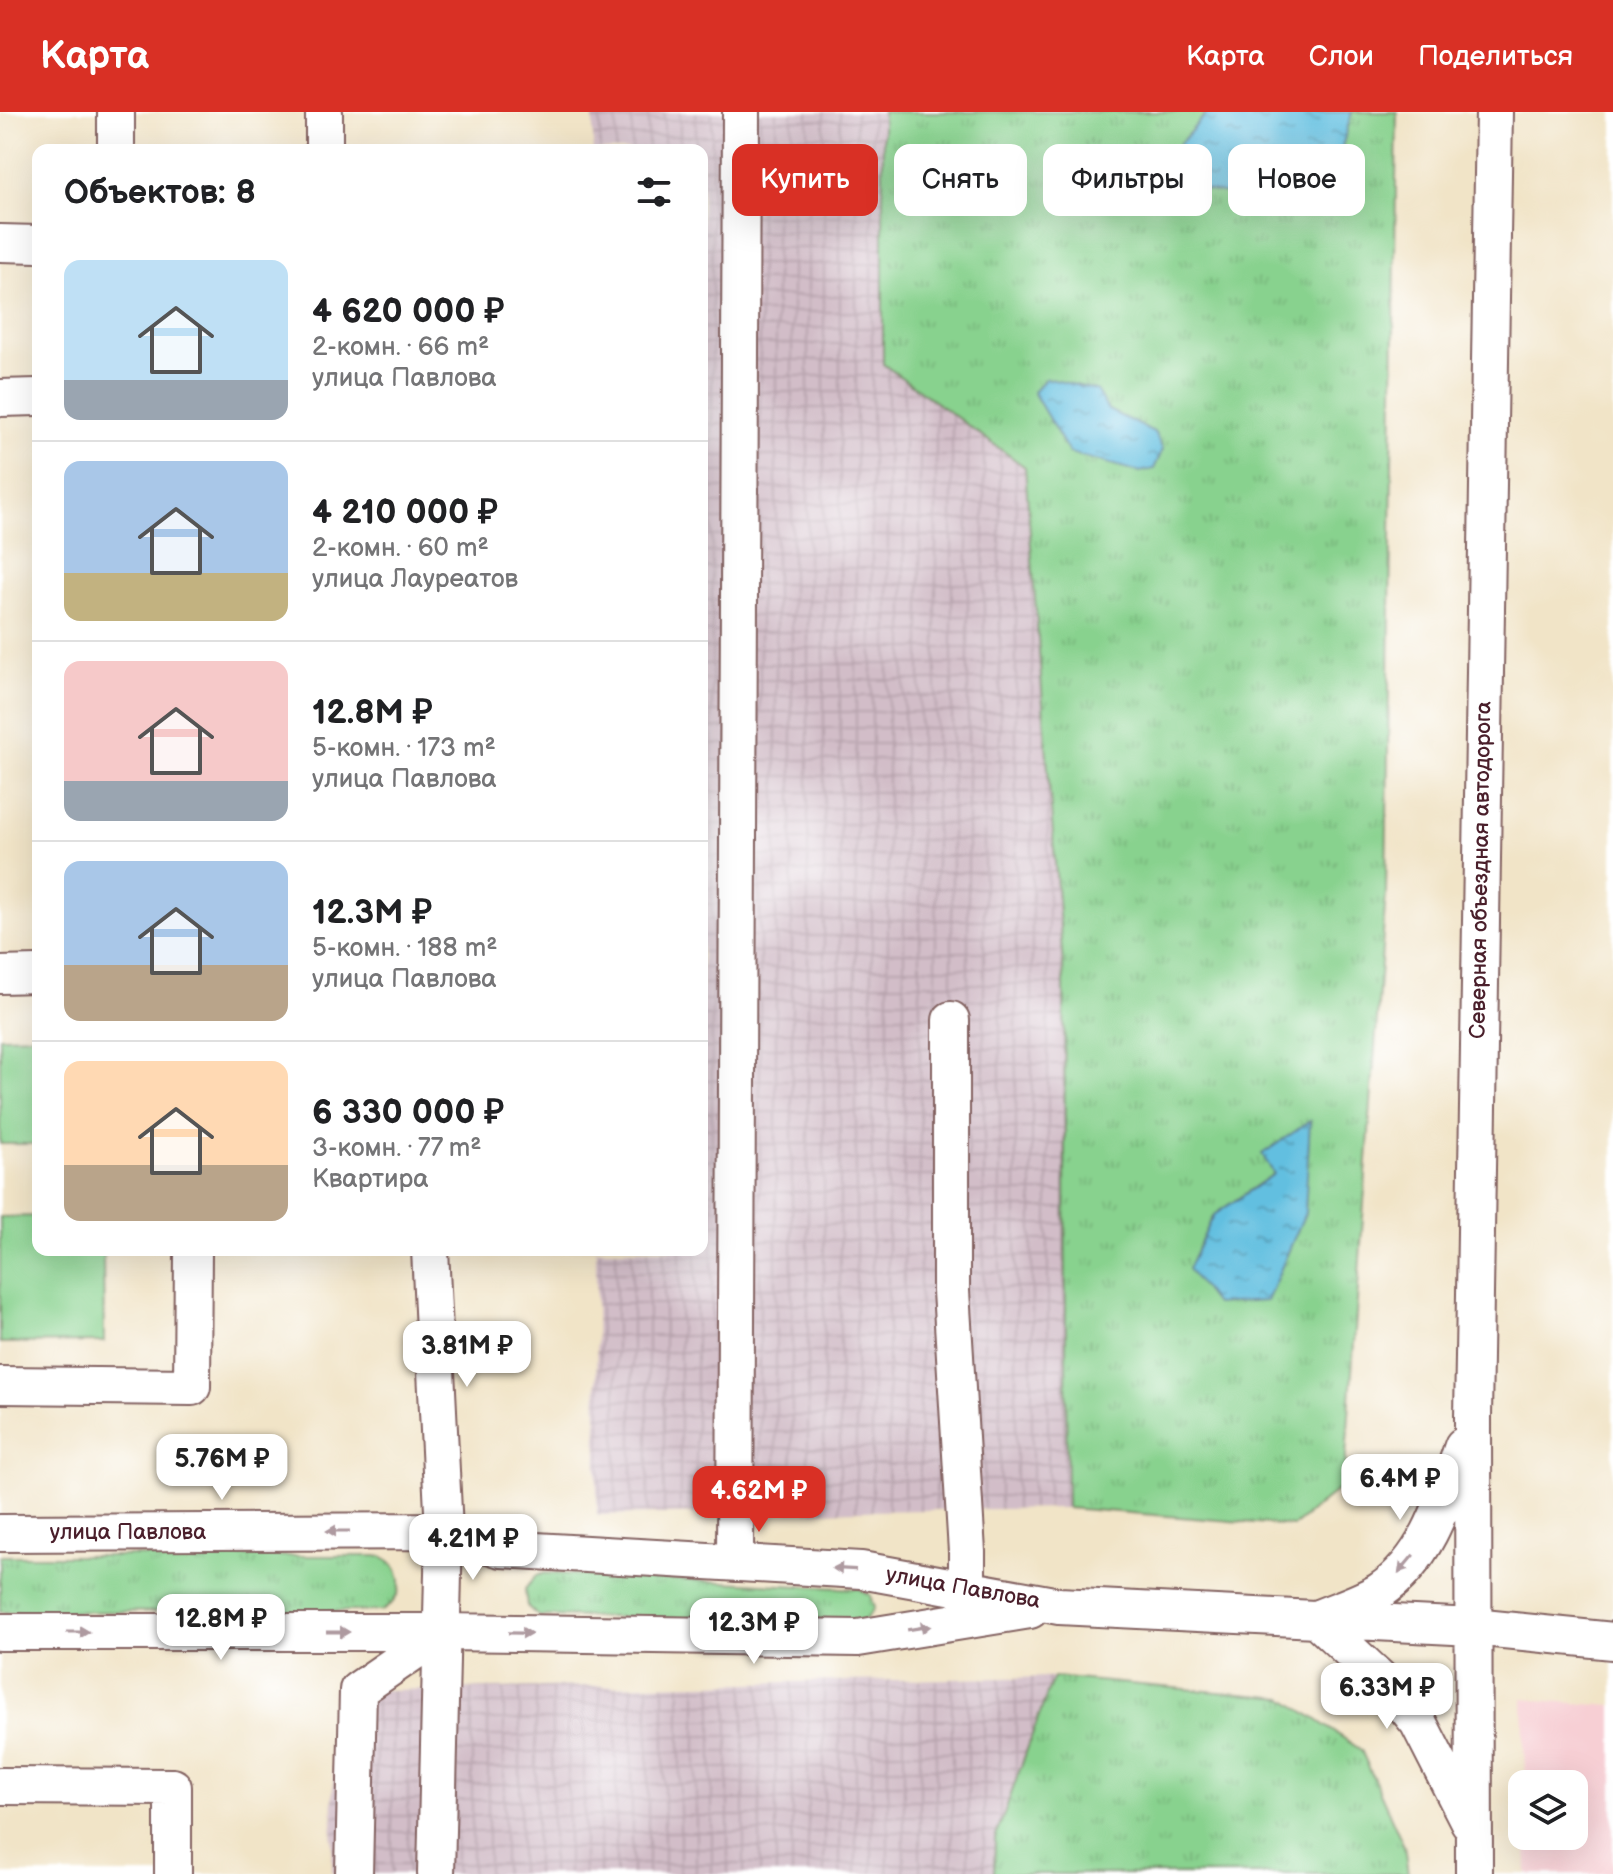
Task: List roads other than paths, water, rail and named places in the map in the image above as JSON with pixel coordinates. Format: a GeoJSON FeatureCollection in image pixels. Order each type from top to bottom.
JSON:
{"type":"FeatureCollection","features":[{"type":"Feature","properties":{"kind":"street"},"geometry":{"type":"LineString","coordinates":[[116,112],[116,144]]}},
{"type":"Feature","properties":{"kind":"street"},"geometry":{"type":"LineString","coordinates":[[324,112],[324,144]]}},
{"type":"Feature","properties":{"kind":"street"},"geometry":{"type":"LineString","coordinates":[[735,1563],[741,112]]}},
{"type":"Feature","properties":{"kind":"street","name":"Северная объездная автодорога"},"geometry":{"type":"LineString","coordinates":[[1474,1874],[1473,1418],[1494,112]]}},
{"type":"Feature","properties":{"kind":"street"},"geometry":{"type":"LineString","coordinates":[[0,243],[32,244]]}},
{"type":"Feature","properties":{"kind":"street"},"geometry":{"type":"LineString","coordinates":[[0,398],[32,397]]}},
{"type":"Feature","properties":{"kind":"street"},"geometry":{"type":"LineString","coordinates":[[0,975],[32,974]]}},
{"type":"Feature","properties":{"kind":"street"},"geometry":{"type":"LineString","coordinates":[[951,1020],[951,1291],[967,1589]]}},
{"type":"Feature","properties":{"kind":"street"},"geometry":{"type":"LineString","coordinates":[[0,1385],[192,1387],[193,1256]]}},
{"type":"Feature","properties":{"kind":"street"},"geometry":{"type":"LineString","coordinates":[[430,1256],[444,1531],[436,1874]]}},
{"type":"Feature","properties":{"kind":"street"},"geometry":{"type":"LineString","coordinates":[[1316,1619],[1380,1591],[1408,1565],[1438,1519],[1473,1418]]}},
{"type":"Feature","properties":{"kind":"street","name":"улица Павлова"},"geometry":{"type":"LineString","coordinates":[[0,1533],[444,1531],[501,1549],[861,1570],[1059,1606]]}},
{"type":"Feature","properties":{"kind":"street"},"geometry":{"type":"LineString","coordinates":[[1059,1606],[1473,1627],[1613,1641]]}},
{"type":"Feature","properties":{"kind":"street","name":"улица Павлова"},"geometry":{"type":"LineString","coordinates":[[0,1632],[442,1632],[858,1638],[1059,1606]]}},
{"type":"Feature","properties":{"kind":"street"},"geometry":{"type":"LineString","coordinates":[[1316,1619],[1391,1689],[1418,1722],[1474,1832]]}},
{"type":"Feature","properties":{"kind":"street"},"geometry":{"type":"LineString","coordinates":[[354,1874],[358,1690],[442,1632]]}},
{"type":"Feature","properties":{"kind":"street"},"geometry":{"type":"LineString","coordinates":[[0,1786],[173,1787],[173,1874]]}},
{"type":"Feature","properties":{"kind":"water"},"geometry":{"type":"Polygon","coordinates":[[[1208,112],[1352,112],[1343,144],[1228,144],[1228,194],[1212,191],[1212,144],[1179,144],[1208,112]]]}},
{"type":"Feature","properties":{"kind":"water"},"geometry":{"type":"Polygon","coordinates":[[[1046,378],[1096,390],[1108,410],[1154,432],[1163,449],[1154,469],[1140,472],[1069,453],[1033,392],[1046,378]]]}},
{"type":"Feature","properties":{"kind":"water"},"geometry":{"type":"Polygon","coordinates":[[[1310,1121],[1305,1213],[1267,1301],[1215,1304],[1188,1269],[1214,1215],[1274,1174],[1262,1154],[1310,1121]]]}}]}
